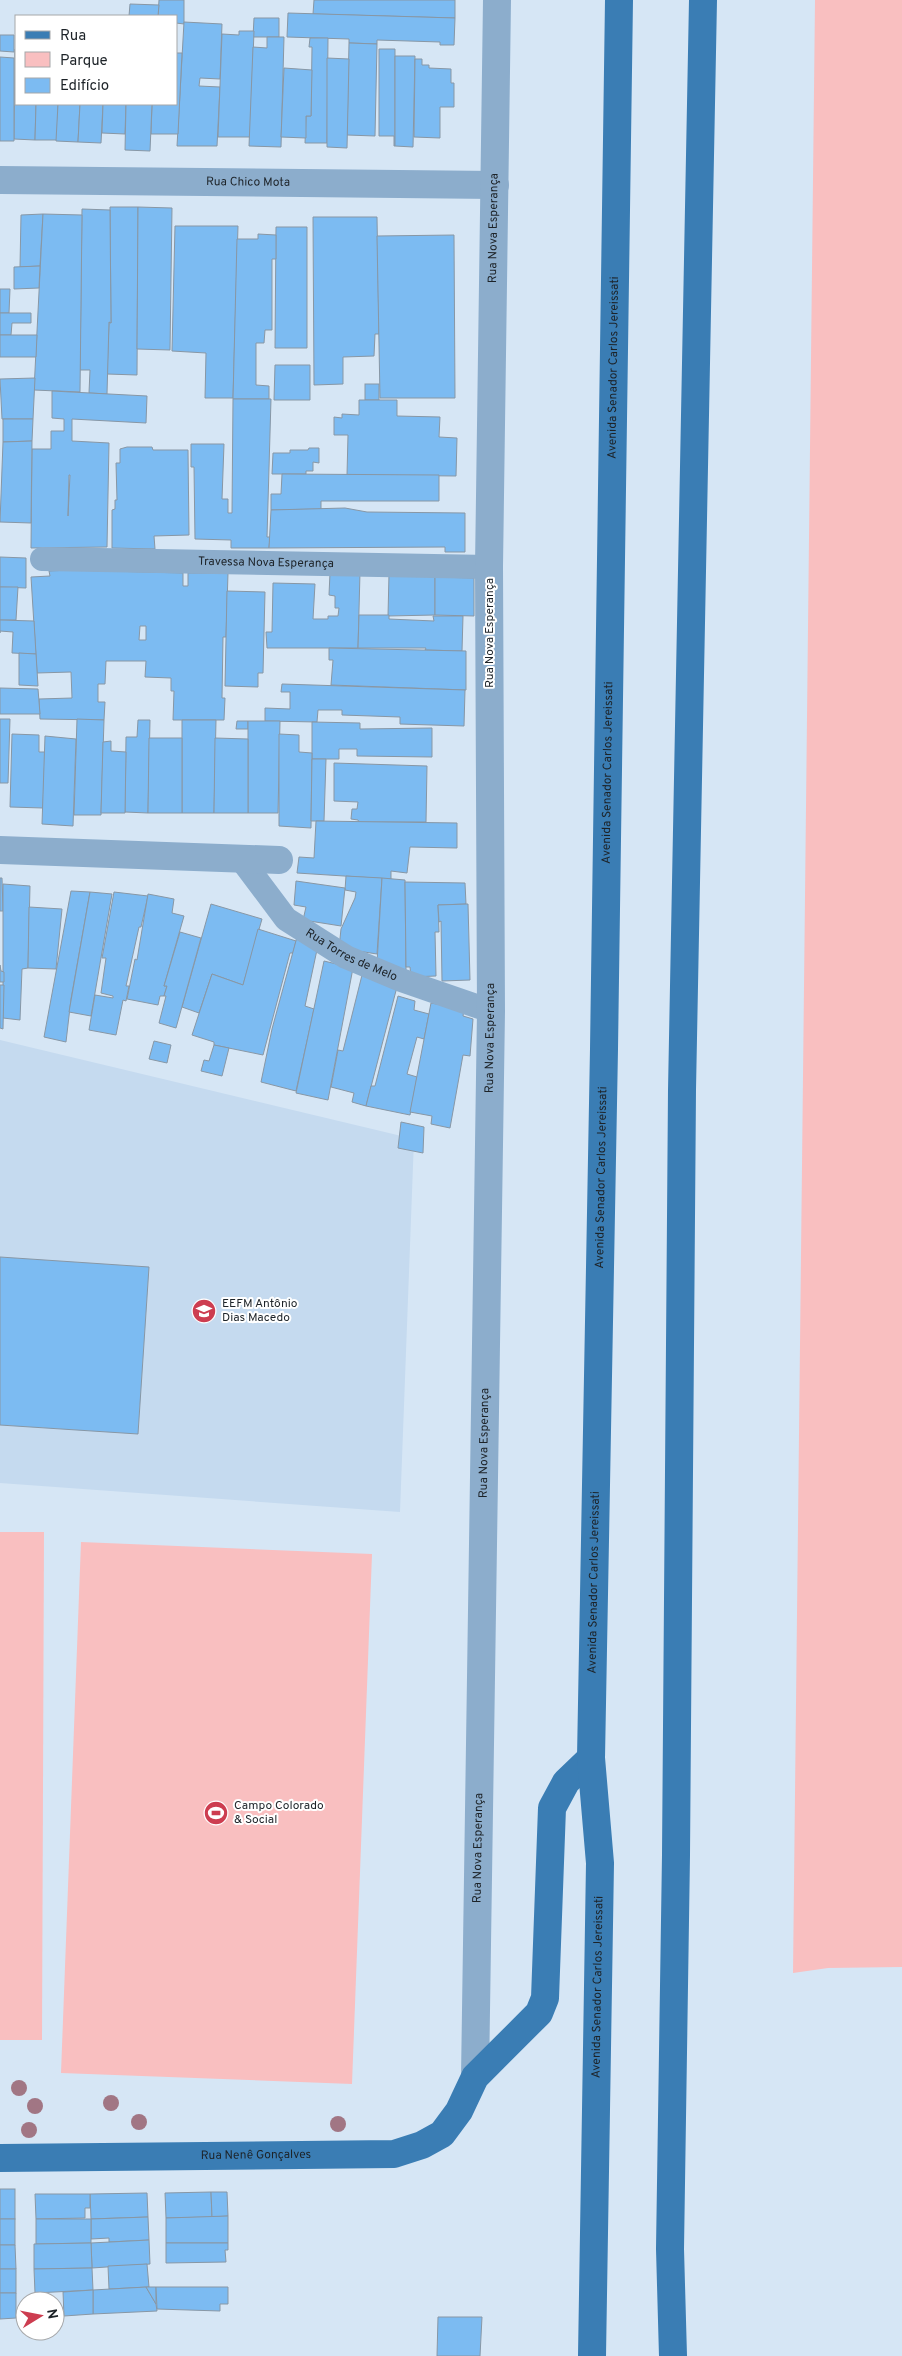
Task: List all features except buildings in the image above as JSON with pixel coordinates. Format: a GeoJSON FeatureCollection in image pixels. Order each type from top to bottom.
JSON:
{"type":"FeatureCollection","features":[{"type":"Feature","properties":{"kind":"main road","name":"Avenida Senador Carlos Jereissati"},"geometry":{"type":"LineString","coordinates":[[592,2356],[600,1862],[591,1758],[604,1029],[618,0]]}},
{"type":"Feature","properties":{"kind":"main road"},"geometry":{"type":"LineString","coordinates":[[673,2356],[670,2249],[676,1855],[682,1090],[703,0]]}},
{"type":"Feature","properties":{"kind":"main road","name":"Rua Nenê Gonçalves"},"geometry":{"type":"LineString","coordinates":[[0,2158],[394,2154],[422,2145],[442,2134],[459,2111],[475,2077],[539,2013],[545,1998],[552,1808],[566,1782],[591,1758]]}},
{"type":"Feature","properties":{"kind":"street","name":"Rua Nova Esperança"},"geometry":{"type":"LineString","coordinates":[[475,2077],[490,1011],[490,567],[497,0]]}},
{"type":"Feature","properties":{"kind":"street","name":"Rua Chico Mota"},"geometry":{"type":"LineString","coordinates":[[0,180],[495,185]]}},
{"type":"Feature","properties":{"kind":"street"},"geometry":{"type":"LineString","coordinates":[[0,850],[279,860]]}},
{"type":"Feature","properties":{"kind":"lane","name":"Travessa Nova Esperança"},"geometry":{"type":"LineString","coordinates":[[42,559],[490,567]]}},
{"type":"Feature","properties":{"kind":"lane","name":"Rua Torres de Melo"},"geometry":{"type":"LineString","coordinates":[[241,859],[286,919],[346,957],[401,980],[490,1011]]}},
{"type":"Feature","properties":{"kind":"shaded area","name":"EEFM Antônio Dias Macedo"},"geometry":{"type":"Polygon","coordinates":[[[0,1040],[414,1139],[400,1512],[0,1483],[0,1040]]]}},
{"type":"Feature","properties":{"kind":"green space"},"geometry":{"type":"Polygon","coordinates":[[[815,0],[902,0],[902,1967],[828,1968],[793,1973],[815,0]]]}},
{"type":"Feature","properties":{"kind":"green space"},"geometry":{"type":"Polygon","coordinates":[[[0,1532],[44,1532],[42,2040],[0,2040],[0,1532]]]}},
{"type":"Feature","properties":{"kind":"green space","name":"Campo Colorado & Social"},"geometry":{"type":"Polygon","coordinates":[[[81,1542],[372,1554],[352,2084],[61,2073],[81,1542]]]}},
{"type":"Feature","properties":{"kind":"place","name":"EEFM Antônio Dias Macedo"},"geometry":{"type":"Point","coordinates":[204,1311]}},
{"type":"Feature","properties":{"kind":"place","name":"Campo Colorado & Social"},"geometry":{"type":"Point","coordinates":[216,1813]}}]}
